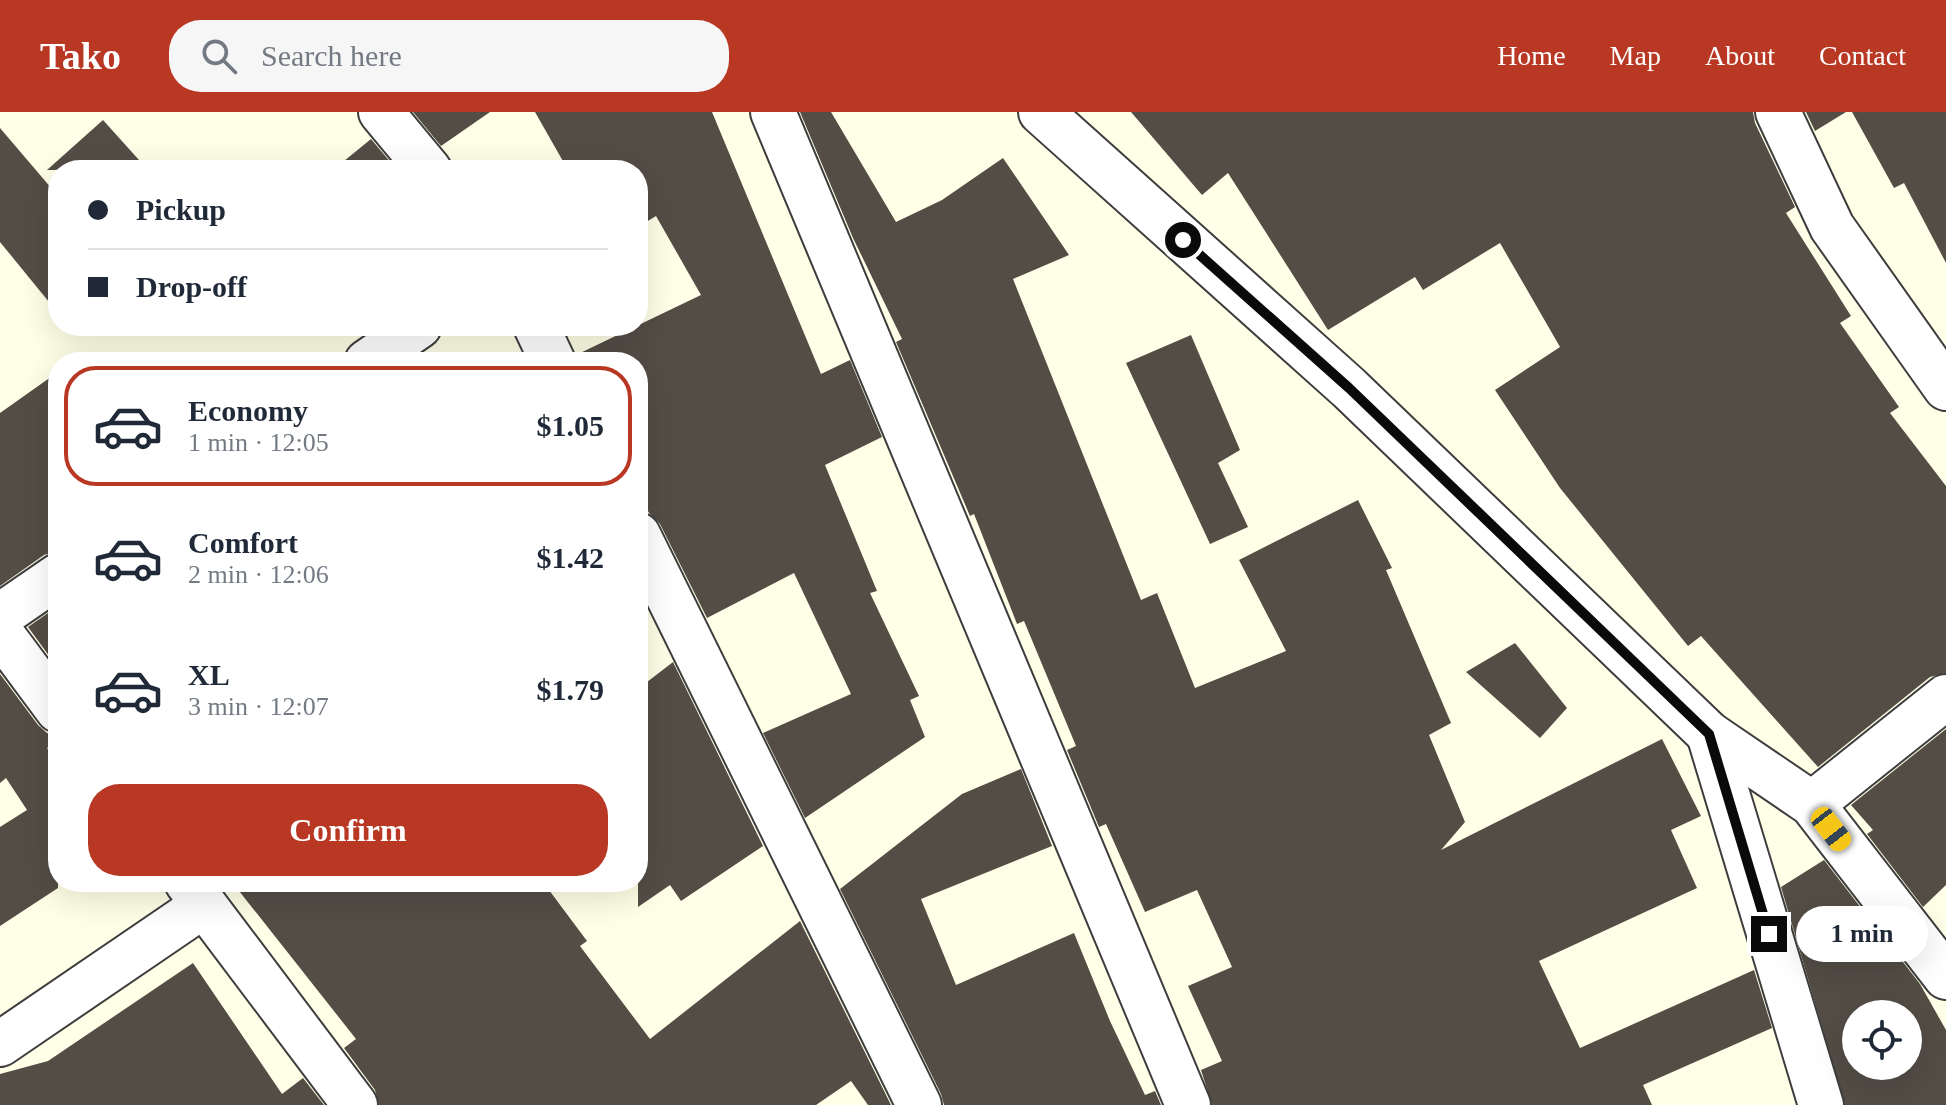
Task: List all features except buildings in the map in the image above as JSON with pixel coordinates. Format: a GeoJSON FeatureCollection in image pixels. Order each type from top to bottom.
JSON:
{"type":"FeatureCollection","features":[{"type":"Feature","properties":{"kind":"street"},"geometry":{"type":"LineString","coordinates":[[381,112],[421,160]]}},
{"type":"Feature","properties":{"kind":"street"},"geometry":{"type":"LineString","coordinates":[[773,112],[1188,1105]]}},
{"type":"Feature","properties":{"kind":"street"},"geometry":{"type":"LineString","coordinates":[[1041,112],[1349,388],[1709,734],[1812,804],[1946,977]]}},
{"type":"Feature","properties":{"kind":"street"},"geometry":{"type":"LineString","coordinates":[[1778,112],[1832,227],[1946,388]]}},
{"type":"Feature","properties":{"kind":"street"},"geometry":{"type":"LineString","coordinates":[[381,352],[405,336]]}},
{"type":"Feature","properties":{"kind":"street"},"geometry":{"type":"LineString","coordinates":[[648,555],[919,1105]]}},
{"type":"Feature","properties":{"kind":"street"},"geometry":{"type":"LineString","coordinates":[[0,616],[48,583]]}},
{"type":"Feature","properties":{"kind":"street"},"geometry":{"type":"LineString","coordinates":[[0,632],[48,697]]}},
{"type":"Feature","properties":{"kind":"street"},"geometry":{"type":"LineString","coordinates":[[1812,804],[1946,697]]}},
{"type":"Feature","properties":{"kind":"street"},"geometry":{"type":"LineString","coordinates":[[1709,734],[1821,1105]]}},
{"type":"Feature","properties":{"kind":"street"},"geometry":{"type":"LineString","coordinates":[[0,1044],[195,893],[355,1105]]}},
{"type":"Feature","properties":{"kind":"route"},"geometry":{"type":"LineString","coordinates":[[1183,240],[1349,388],[1709,734],[1769,934]]}}]}
